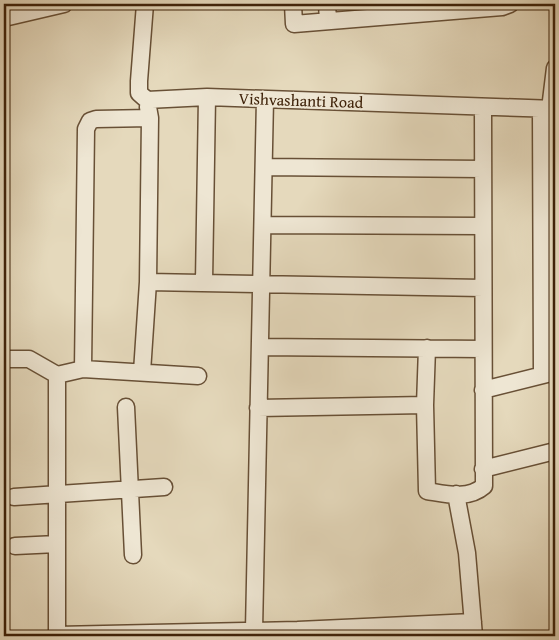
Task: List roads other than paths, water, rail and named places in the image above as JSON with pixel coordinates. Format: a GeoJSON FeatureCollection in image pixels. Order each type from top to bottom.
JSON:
{"type":"FeatureCollection","features":[{"type":"Feature","properties":{"kind":"street"},"geometry":{"type":"LineString","coordinates":[[4,18],[64,4]]}},
{"type":"Feature","properties":{"kind":"street"},"geometry":{"type":"LineString","coordinates":[[142,372],[148,282],[150,118],[147,100],[139,93],[145,4]]}},
{"type":"Feature","properties":{"kind":"street"},"geometry":{"type":"LineString","coordinates":[[294,4],[294,24],[328,21],[386,10],[502,7],[510,4]]}},
{"type":"Feature","properties":{"kind":"street"},"geometry":{"type":"LineString","coordinates":[[327,4],[328,21]]}},
{"type":"Feature","properties":{"kind":"street"},"geometry":{"type":"LineString","coordinates":[[483,390],[549,373],[549,109],[555,68]]}},
{"type":"Feature","properties":{"kind":"street"},"geometry":{"type":"LineString","coordinates":[[204,282],[208,97]]}},
{"type":"Feature","properties":{"kind":"street","name":"Vishvashanti Road"},"geometry":{"type":"LineString","coordinates":[[147,100],[208,97],[549,109]]}},
{"type":"Feature","properties":{"kind":"street"},"geometry":{"type":"LineString","coordinates":[[254,630],[265,99]]}},
{"type":"Feature","properties":{"kind":"street"},"geometry":{"type":"LineString","coordinates":[[427,348],[424,405],[426,490],[456,494],[475,494],[484,486],[483,106]]}},
{"type":"Feature","properties":{"kind":"street"},"geometry":{"type":"LineString","coordinates":[[83,369],[86,129],[90,121],[96,119],[150,118]]}},
{"type":"Feature","properties":{"kind":"street"},"geometry":{"type":"LineString","coordinates":[[264,167],[483,169]]}},
{"type":"Feature","properties":{"kind":"street"},"geometry":{"type":"LineString","coordinates":[[263,225],[483,226]]}},
{"type":"Feature","properties":{"kind":"street"},"geometry":{"type":"LineString","coordinates":[[148,282],[483,288]]}},
{"type":"Feature","properties":{"kind":"street"},"geometry":{"type":"LineString","coordinates":[[260,347],[483,349]]}},
{"type":"Feature","properties":{"kind":"street"},"geometry":{"type":"LineString","coordinates":[[4,360],[28,359],[57,375],[83,369],[198,376]]}},
{"type":"Feature","properties":{"kind":"street"},"geometry":{"type":"LineString","coordinates":[[57,375],[57,635],[254,630],[298,633],[474,629],[467,553],[456,494]]}},
{"type":"Feature","properties":{"kind":"street"},"geometry":{"type":"LineString","coordinates":[[258,408],[424,405]]}},
{"type":"Feature","properties":{"kind":"street"},"geometry":{"type":"LineString","coordinates":[[126,407],[133,555]]}},
{"type":"Feature","properties":{"kind":"street"},"geometry":{"type":"LineString","coordinates":[[483,469],[555,451]]}},
{"type":"Feature","properties":{"kind":"street"},"geometry":{"type":"LineString","coordinates":[[14,497],[57,496],[164,487]]}},
{"type":"Feature","properties":{"kind":"street"},"geometry":{"type":"LineString","coordinates":[[15,546],[57,544]]}}]}
